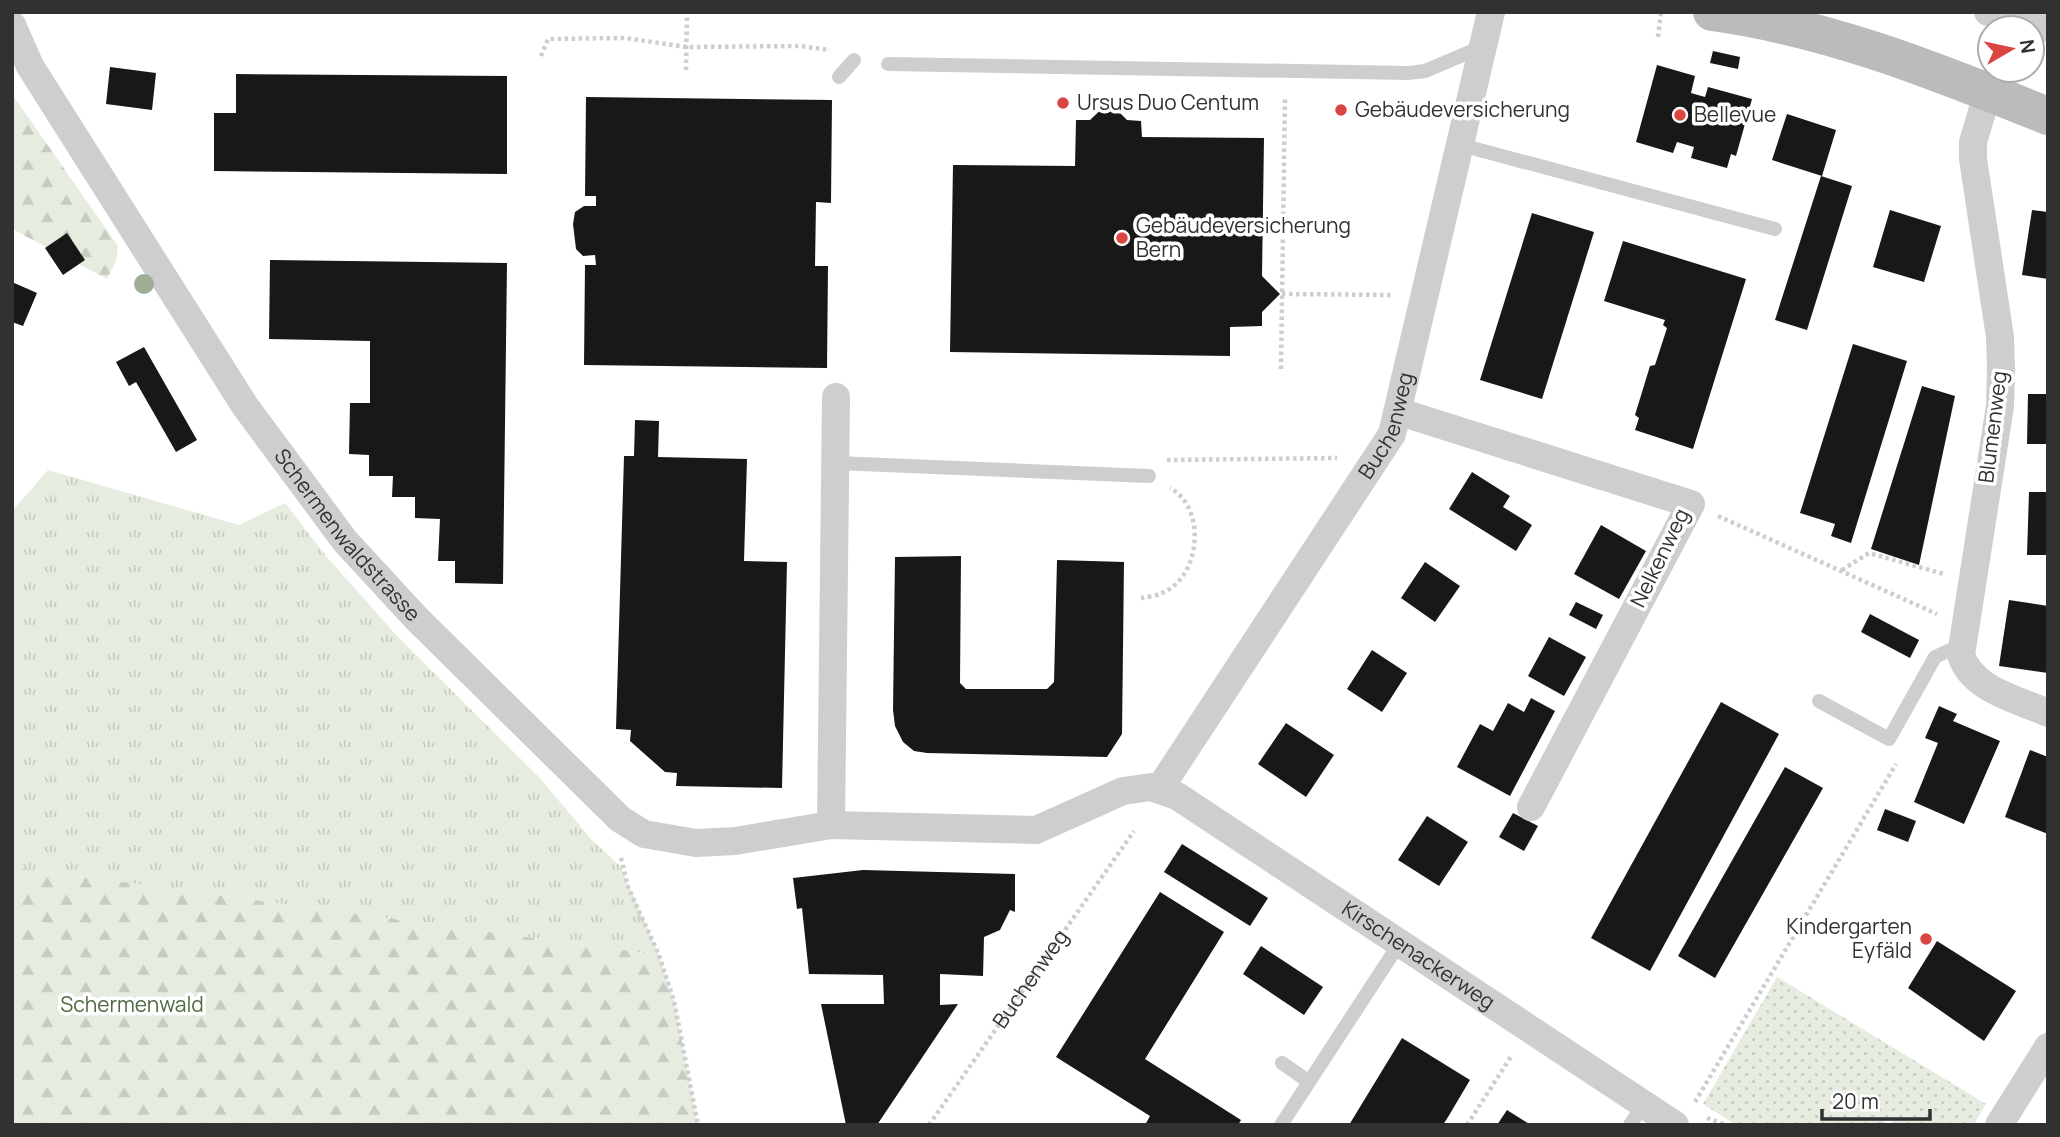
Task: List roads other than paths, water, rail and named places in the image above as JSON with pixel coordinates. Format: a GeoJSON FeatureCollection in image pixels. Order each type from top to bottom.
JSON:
{"type":"FeatureCollection","features":[{"type":"Feature","properties":{"kind":"main road"},"geometry":{"type":"LineString","coordinates":[[1712,12],[1797,27],[1851,41],[2048,116]]}},
{"type":"Feature","properties":{"kind":"street","name":"Buchenweg"},"geometry":{"type":"LineString","coordinates":[[1160,789],[1382,453],[1400,412],[1491,12]]}},
{"type":"Feature","properties":{"kind":"street"},"geometry":{"type":"LineString","coordinates":[[1988,12],[2048,28]]}},
{"type":"Feature","properties":{"kind":"street","name":"Schermenwaldstrasse"},"geometry":{"type":"LineString","coordinates":[[12,25],[30,66],[245,406],[345,541],[417,619],[603,804],[644,834],[696,843],[735,841],[831,825],[1036,831],[1123,791],[1160,789]]}},
{"type":"Feature","properties":{"kind":"street","name":"Blumenweg"},"geometry":{"type":"LineString","coordinates":[[1962,635],[2000,406],[2000,337],[1973,159],[1973,142],[1988,92]]}},
{"type":"Feature","properties":{"kind":"street"},"geometry":{"type":"LineString","coordinates":[[831,825],[836,397]]}},
{"type":"Feature","properties":{"kind":"street","name":"Nelkenweg"},"geometry":{"type":"LineString","coordinates":[[1400,412],[1691,503],[1531,807]]}},
{"type":"Feature","properties":{"kind":"street"},"geometry":{"type":"LineString","coordinates":[[1962,635],[1964,664],[1973,677],[2048,713]]}},
{"type":"Feature","properties":{"kind":"street","name":"Kirschenackerweg"},"geometry":{"type":"LineString","coordinates":[[1160,789],[1177,796],[1529,1028],[1637,1114],[1683,1118]]}},
{"type":"Feature","properties":{"kind":"street"},"geometry":{"type":"LineString","coordinates":[[2000,1125],[2048,1047]]}},
{"type":"Feature","properties":{"kind":"lane"},"geometry":{"type":"LineString","coordinates":[[888,64],[1408,73],[1425,71],[1484,46]]}},
{"type":"Feature","properties":{"kind":"lane"},"geometry":{"type":"LineString","coordinates":[[839,77],[854,60]]}},
{"type":"Feature","properties":{"kind":"lane"},"geometry":{"type":"LineString","coordinates":[[1461,145],[1775,229]]}},
{"type":"Feature","properties":{"kind":"lane"},"geometry":{"type":"LineString","coordinates":[[836,463],[1149,476]]}},
{"type":"Feature","properties":{"kind":"lane"},"geometry":{"type":"LineString","coordinates":[[1818,701],[1889,739],[1935,657],[1962,635]]}},
{"type":"Feature","properties":{"kind":"lane"},"geometry":{"type":"LineString","coordinates":[[1281,1125],[1399,944]]}},
{"type":"Feature","properties":{"kind":"lane"},"geometry":{"type":"LineString","coordinates":[[1282,1063],[1308,1081]]}},
{"type":"Feature","properties":{"kind":"place","name":"Ursus Duo Centum"},"geometry":{"type":"Point","coordinates":[1063,103]}},
{"type":"Feature","properties":{"kind":"place","name":"Gebäudeversicherung"},"geometry":{"type":"Point","coordinates":[1341,110]}},
{"type":"Feature","properties":{"kind":"place","name":"Bellevue"},"geometry":{"type":"Point","coordinates":[1680,115]}},
{"type":"Feature","properties":{"kind":"place","name":"Gebäudeversicherung Bern"},"geometry":{"type":"Point","coordinates":[1122,238]}},
{"type":"Feature","properties":{"kind":"place","name":"Kindergarten Eyfäld"},"geometry":{"type":"Point","coordinates":[1926,939]}},
{"type":"Feature","properties":{"kind":"park label","name":"Schermenwald"},"geometry":{"type":"Point","coordinates":[132,1005]}}]}
